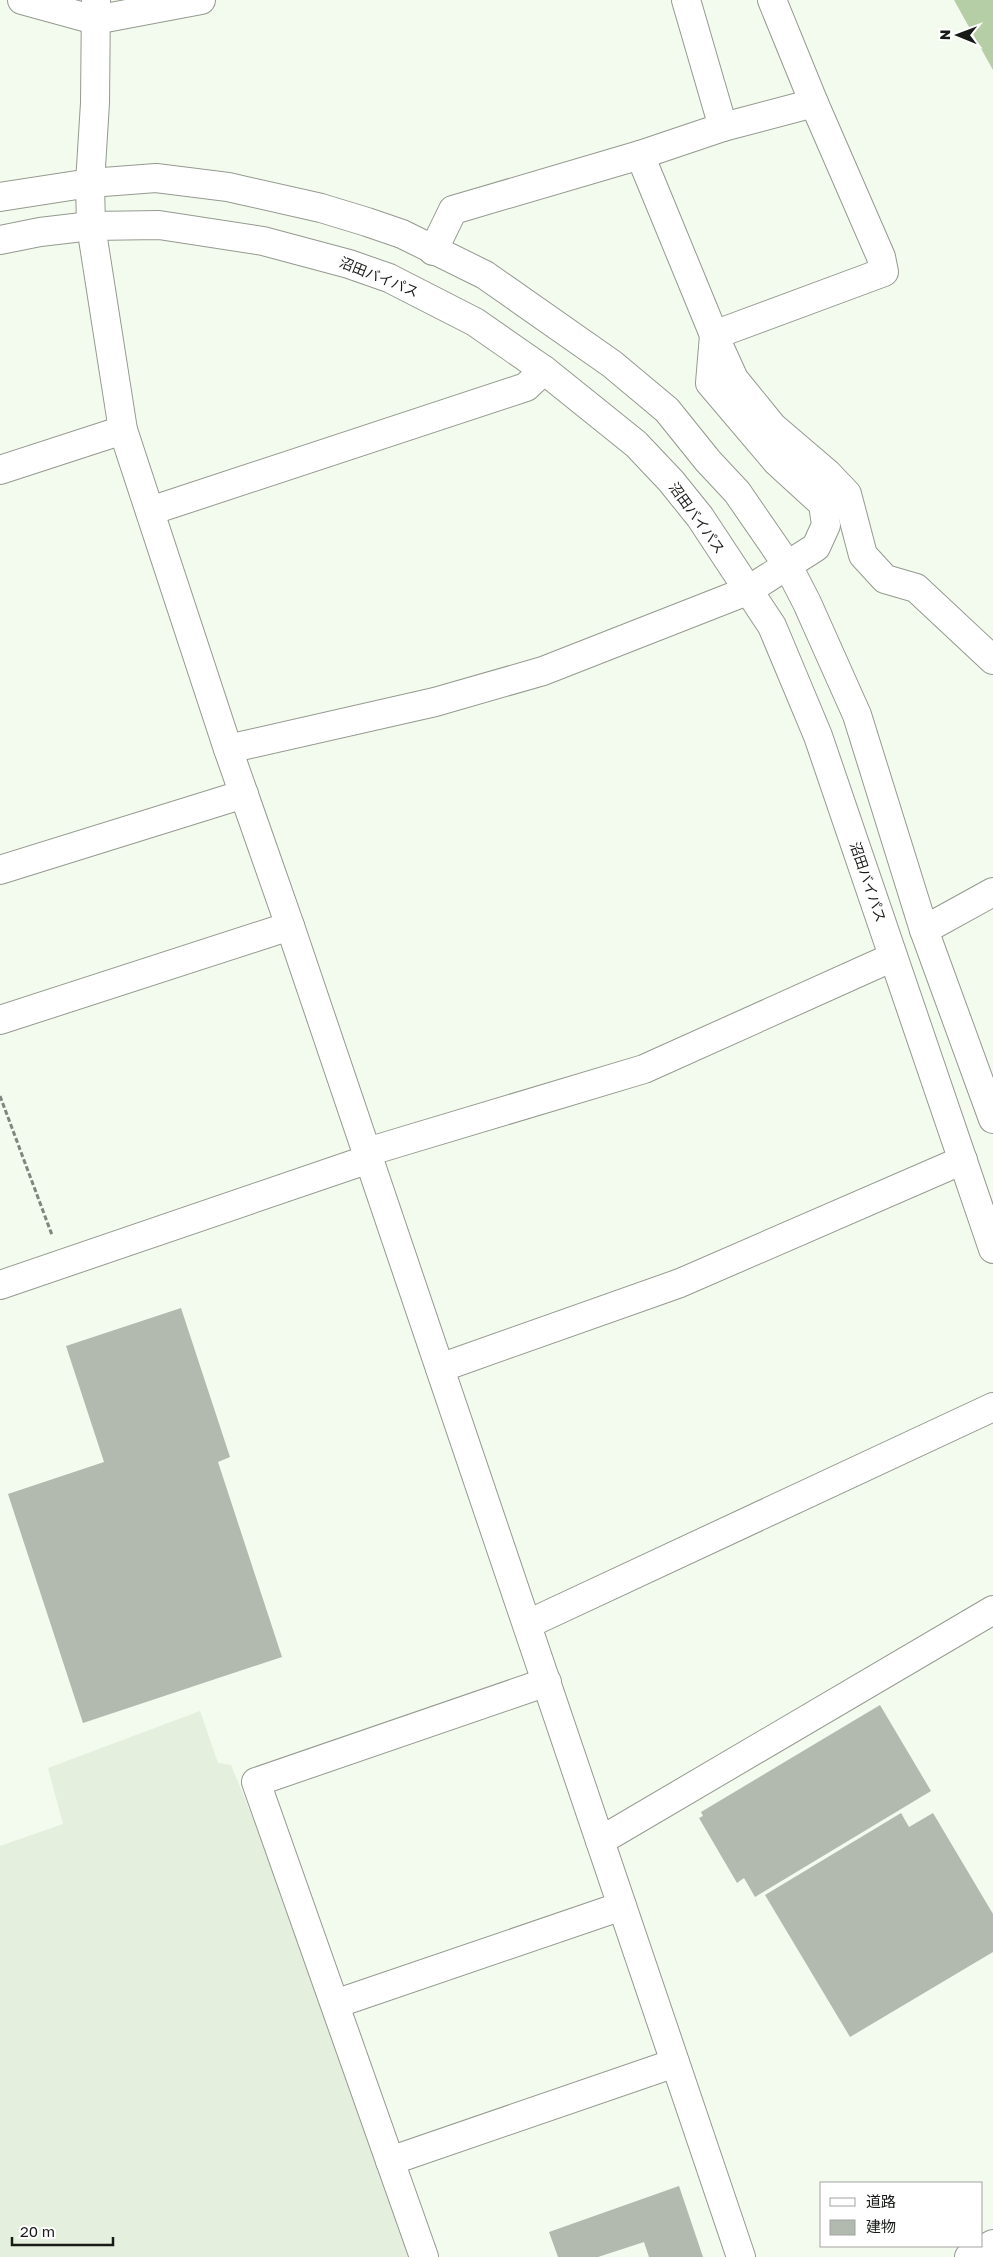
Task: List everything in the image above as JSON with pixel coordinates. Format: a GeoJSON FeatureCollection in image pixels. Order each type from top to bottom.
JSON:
{"type":"FeatureCollection","features":[{"type":"Feature","properties":{"kind":"street"},"geometry":{"type":"LineString","coordinates":[[22,0],[96,10],[201,0]]}},
{"type":"Feature","properties":{"kind":"street"},"geometry":{"type":"LineString","coordinates":[[686,0],[723,127]]}},
{"type":"Feature","properties":{"kind":"street"},"geometry":{"type":"LineString","coordinates":[[714,335],[884,272],[881,257],[814,103],[772,0]]}},
{"type":"Feature","properties":{"kind":"street"},"geometry":{"type":"LineString","coordinates":[[96,10],[95,103],[90,183],[91,226],[123,430],[228,749],[528,1624],[741,2257]]}},
{"type":"Feature","properties":{"kind":"street"},"geometry":{"type":"LineString","coordinates":[[433,251],[453,210],[640,155],[723,127],[814,103]]}},
{"type":"Feature","properties":{"kind":"street"},"geometry":{"type":"LineString","coordinates":[[640,155],[734,379],[773,427],[828,474],[847,494],[863,555],[885,579],[916,588],[993,660]]}},
{"type":"Feature","properties":{"kind":"street"},"geometry":{"type":"LineString","coordinates":[[0,197],[90,183],[156,178],[228,187],[321,208],[367,222],[402,234],[433,251],[485,275],[612,364],[667,410],[708,461],[737,492],[788,566],[857,715],[924,930],[993,1119]]}},
{"type":"Feature","properties":{"kind":"street","name":"沼田バイパス"},"geometry":{"type":"LineString","coordinates":[[0,240],[40,232],[91,226],[159,225],[280,245],[349,264],[389,278],[476,322],[544,370],[636,444],[671,481],[700,517],[747,591],[772,626],[818,736],[993,1249]]}},
{"type":"Feature","properties":{"kind":"street"},"geometry":{"type":"LineString","coordinates":[[228,749],[435,702],[542,671],[747,591],[816,547],[826,525],[823,504],[777,462],[710,383],[714,335]]}},
{"type":"Feature","properties":{"kind":"street"},"geometry":{"type":"LineString","coordinates":[[150,511],[526,387],[544,370]]}},
{"type":"Feature","properties":{"kind":"street"},"geometry":{"type":"LineString","coordinates":[[0,470],[123,430]]}},
{"type":"Feature","properties":{"kind":"street"},"geometry":{"type":"LineString","coordinates":[[0,870],[244,794]]}},
{"type":"Feature","properties":{"kind":"street"},"geometry":{"type":"LineString","coordinates":[[924,930],[993,892]]}},
{"type":"Feature","properties":{"kind":"street"},"geometry":{"type":"LineString","coordinates":[[0,1020],[290,926]]}},
{"type":"Feature","properties":{"kind":"street"},"geometry":{"type":"LineString","coordinates":[[0,1285],[368,1155],[644,1069],[893,957]]}},
{"type":"Feature","properties":{"kind":"street"},"geometry":{"type":"LineString","coordinates":[[440,1368],[680,1283],[963,1160]]}},
{"type":"Feature","properties":{"kind":"street"},"geometry":{"type":"LineString","coordinates":[[528,1624],[993,1407]]}},
{"type":"Feature","properties":{"kind":"street"},"geometry":{"type":"LineString","coordinates":[[600,1841],[993,1610]]}},
{"type":"Feature","properties":{"kind":"street"},"geometry":{"type":"LineString","coordinates":[[424,2257],[256,1782],[547,1682]]}},
{"type":"Feature","properties":{"kind":"street"},"geometry":{"type":"LineString","coordinates":[[335,2004],[622,1906]]}},
{"type":"Feature","properties":{"kind":"street"},"geometry":{"type":"LineString","coordinates":[[390,2161],[675,2063]]}},
{"type":"Feature","properties":{"kind":"street"},"geometry":{"type":"LineString","coordinates":[[969,2257],[993,2244]]}},
{"type":"Feature","properties":{"kind":"path"},"geometry":{"type":"LineString","coordinates":[[0,1096],[62,1264]]}},
{"type":"Feature","properties":{"kind":"shaded area"},"geometry":{"type":"Polygon","coordinates":[[[200,1711],[218,1763],[231,1765],[254,1821],[410,2257],[0,2257],[0,1846],[63,1824],[48,1768],[200,1711]]]}},
{"type":"Feature","properties":{"kind":"green space"},"geometry":{"type":"Polygon","coordinates":[[[954,0],[993,0],[993,70],[954,0]]]}},
{"type":"Feature","properties":{"kind":"building"},"geometry":{"type":"Polygon","coordinates":[[[181,1308],[230,1457],[218,1462],[282,1657],[83,1723],[8,1494],[104,1462],[66,1346],[181,1308]]]}},
{"type":"Feature","properties":{"kind":"building"},"geometry":{"type":"Polygon","coordinates":[[[880,1705],[931,1791],[755,1897],[744,1878],[737,1883],[699,1818],[703,1816],[701,1812],[880,1705]]]}},
{"type":"Feature","properties":{"kind":"building"},"geometry":{"type":"Polygon","coordinates":[[[901,1813],[909,1827],[933,1813],[993,1914],[993,1952],[850,2037],[765,1895],[901,1813]]]}},
{"type":"Feature","properties":{"kind":"building"},"geometry":{"type":"Polygon","coordinates":[[[679,2186],[703,2257],[649,2257],[644,2242],[598,2257],[558,2257],[549,2232],[679,2186]]]}}]}
